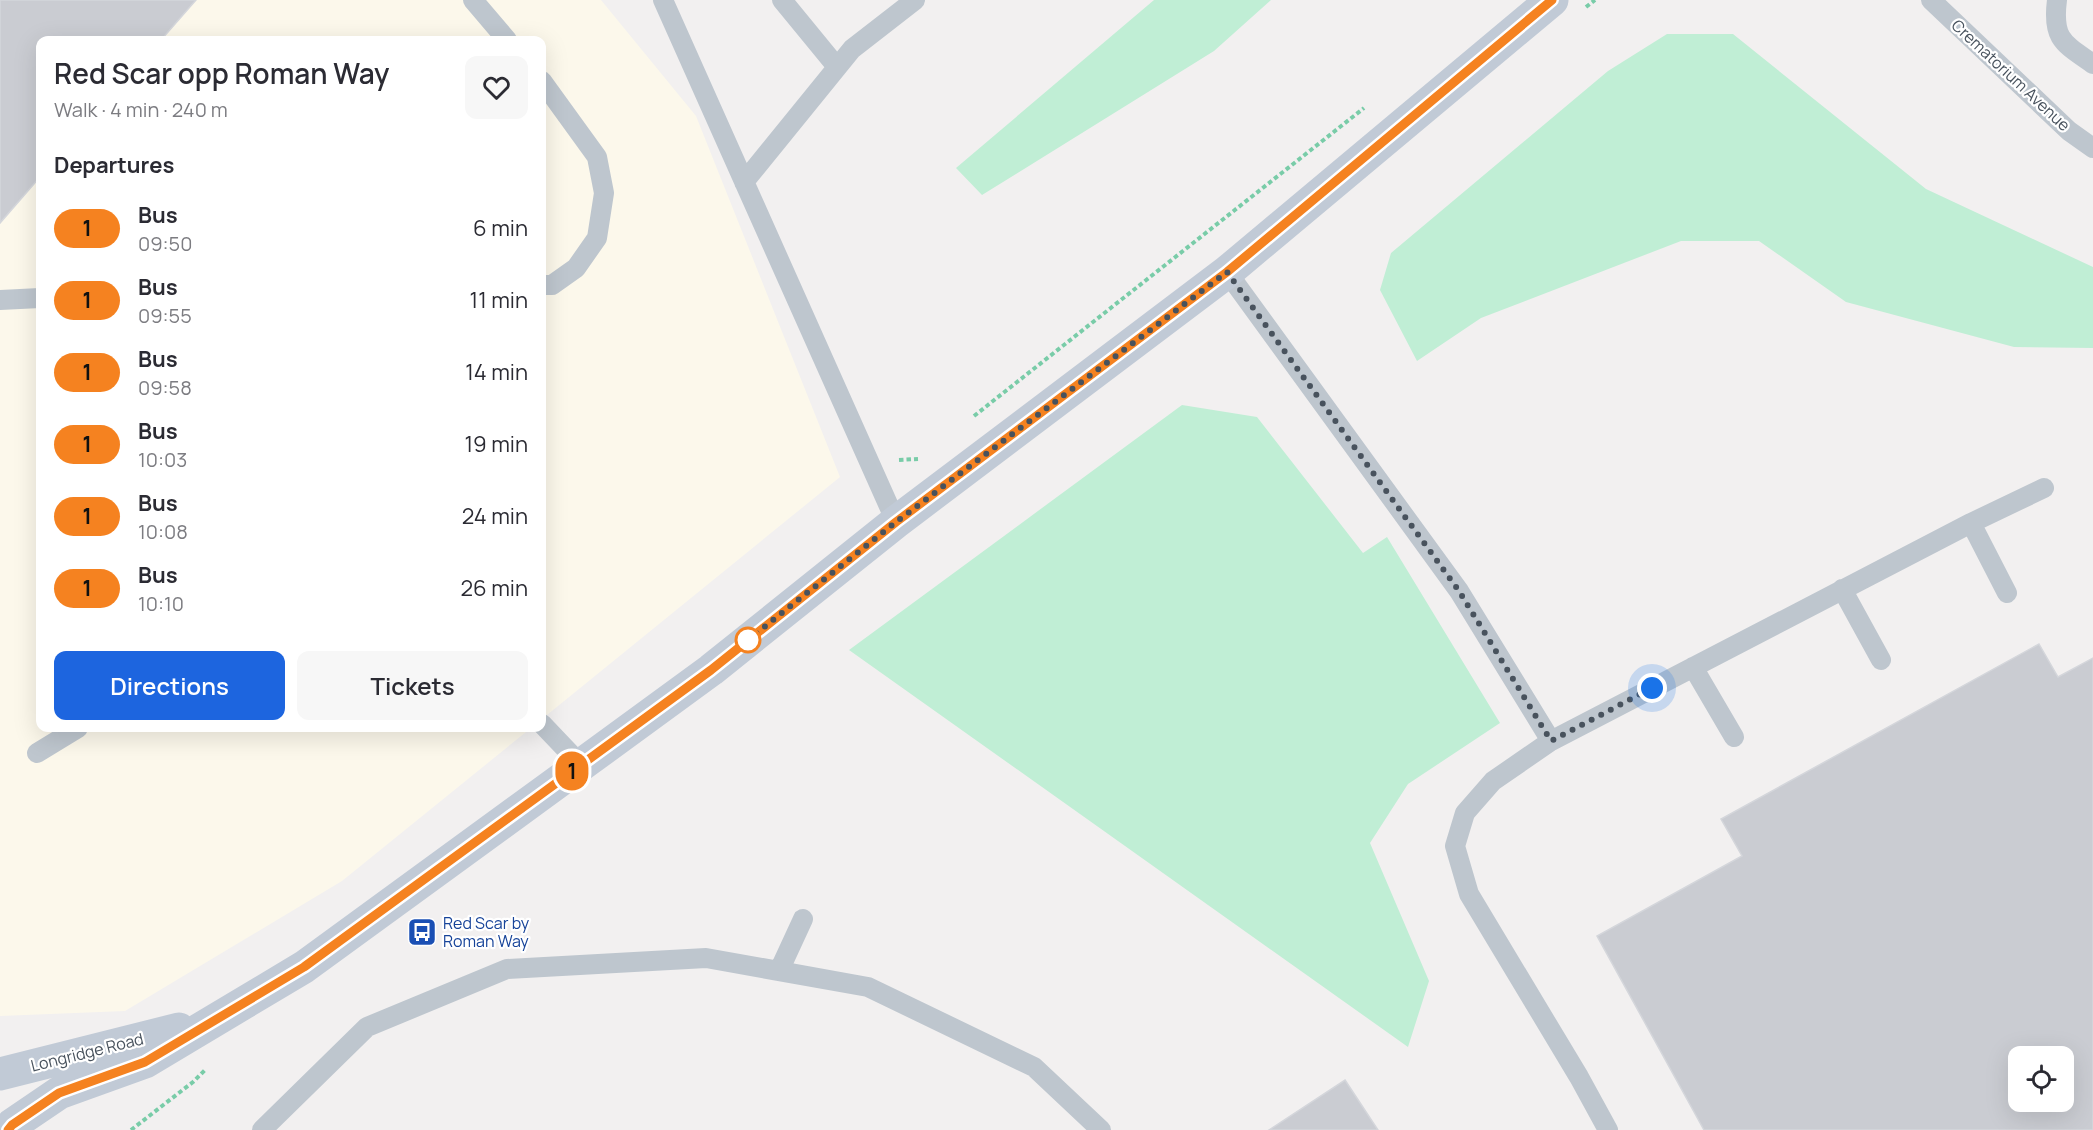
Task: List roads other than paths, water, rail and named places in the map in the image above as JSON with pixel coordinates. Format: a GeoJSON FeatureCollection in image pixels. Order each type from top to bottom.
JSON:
{"type":"FeatureCollection","features":[{"type":"Feature","properties":{"kind":"main road","name":"Longridge Road"},"geometry":{"type":"LineString","coordinates":[[9,1130],[12,1125],[59,1093],[145,1062],[304,967],[711,670],[896,522],[1227,272],[1552,0]]}},
{"type":"Feature","properties":{"kind":"main road","name":"Longridge Road"},"geometry":{"type":"LineString","coordinates":[[0,1074],[210,1022]]}},
{"type":"Feature","properties":{"kind":"lane"},"geometry":{"type":"LineString","coordinates":[[473,0],[504,36]]}},
{"type":"Feature","properties":{"kind":"lane"},"geometry":{"type":"LineString","coordinates":[[663,0],[896,522]]}},
{"type":"Feature","properties":{"kind":"lane"},"geometry":{"type":"LineString","coordinates":[[782,0],[837,67]]}},
{"type":"Feature","properties":{"kind":"lane"},"geometry":{"type":"LineString","coordinates":[[744,182],[852,49],[915,0]]}},
{"type":"Feature","properties":{"kind":"lane","name":"Crematorium Avenue"},"geometry":{"type":"LineString","coordinates":[[1931,0],[2068,131],[2093,148]]}},
{"type":"Feature","properties":{"kind":"lane"},"geometry":{"type":"LineString","coordinates":[[2057,0],[2054,22],[2064,44],[2093,64]]}},
{"type":"Feature","properties":{"kind":"lane"},"geometry":{"type":"LineString","coordinates":[[546,87],[597,157],[604,193],[597,238],[576,268],[552,285],[546,285]]}},
{"type":"Feature","properties":{"kind":"lane"},"geometry":{"type":"LineString","coordinates":[[1227,272],[1459,591],[1551,741]]}},
{"type":"Feature","properties":{"kind":"lane"},"geometry":{"type":"LineString","coordinates":[[0,300],[36,298]]}},
{"type":"Feature","properties":{"kind":"lane"},"geometry":{"type":"LineString","coordinates":[[1608,1130],[1579,1077],[1469,894],[1455,846],[1465,813],[1492,781],[1551,741],[1971,523],[2044,488]]}},
{"type":"Feature","properties":{"kind":"lane"},"geometry":{"type":"LineString","coordinates":[[1971,523],[2007,593]]}},
{"type":"Feature","properties":{"kind":"lane"},"geometry":{"type":"LineString","coordinates":[[1842,590],[1881,660]]}},
{"type":"Feature","properties":{"kind":"lane"},"geometry":{"type":"LineString","coordinates":[[1693,667],[1734,737]]}},
{"type":"Feature","properties":{"kind":"lane"},"geometry":{"type":"LineString","coordinates":[[546,728],[581,765]]}},
{"type":"Feature","properties":{"kind":"lane"},"geometry":{"type":"LineString","coordinates":[[37,753],[71,732]]}},
{"type":"Feature","properties":{"kind":"lane"},"geometry":{"type":"LineString","coordinates":[[779,971],[803,919]]}},
{"type":"Feature","properties":{"kind":"lane"},"geometry":{"type":"LineString","coordinates":[[262,1130],[367,1027],[507,969],[706,958],[868,987],[1034,1067],[1101,1130]]}},
{"type":"Feature","properties":{"kind":"place","name":"Red Scar by Roman Way"},"geometry":{"type":"Point","coordinates":[422,932]}}]}
